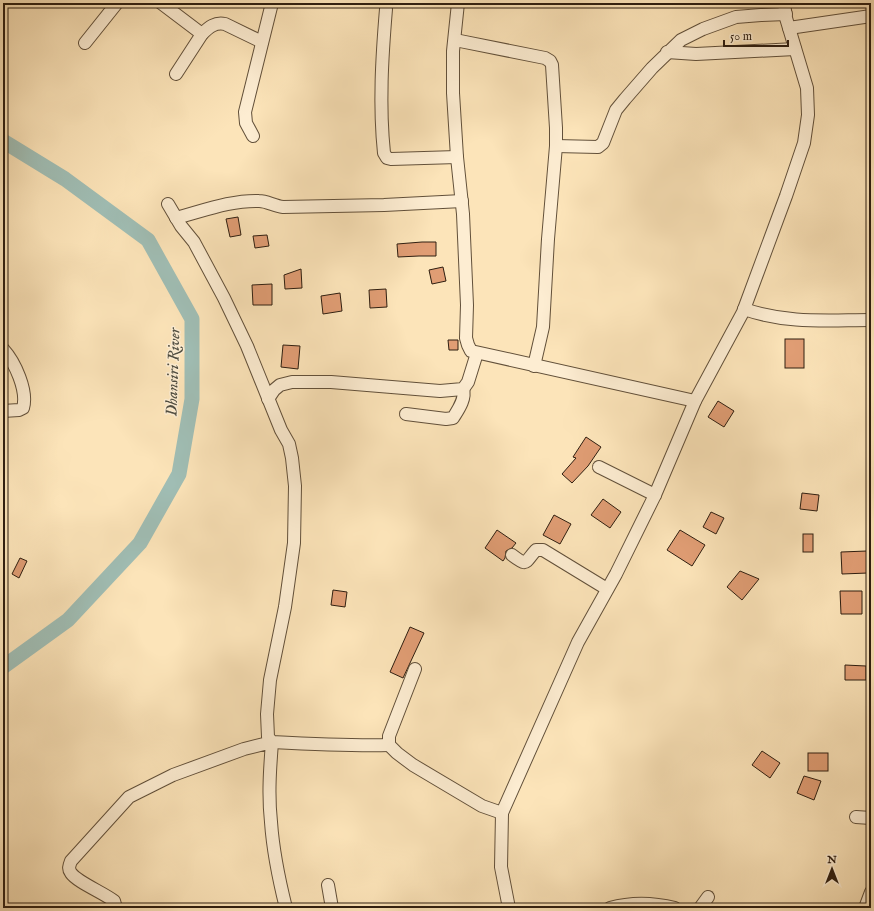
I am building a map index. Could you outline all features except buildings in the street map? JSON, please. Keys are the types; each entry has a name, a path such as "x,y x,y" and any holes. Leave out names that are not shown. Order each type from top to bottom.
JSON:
{"street":[{"path":"85,43 117,3"},
{"path":"160,3 202,34"},
{"path":"253,136 246,122 245,112 272,3"},
{"path":"458,3 455,40 452,51 452,65 457,157 462,201 467,305 466,338 471,351 695,401"},
{"path":"509,908 501,867 502,813 578,642 616,574 655,495 695,401 744,309 804,143 808,115 807,88 789,28 785,8 761,14 736,17 719,22 681,40 652,68 616,110 603,143 598,146 556,146"},
{"path":"386,9 381,89 384,152 387,158 391,159 457,157"},
{"path":"789,28 871,16"},
{"path":"176,74 202,34 207,29 219,23 225,24 262,42"},
{"path":"455,40 545,58 550,61 552,65 556,146 548,239 543,327 534,366"},
{"path":"667,52 696,54 795,49"},
{"path":"176,218 228,204 256,201 283,207 384,205 462,201"},
{"path":"168,204 181,226 194,242 224,298 247,346 268,399 289,444 292,458 295,486 294,543 285,607 270,680 267,714 268,737 272,742 269,797 271,822 281,890 286,908"},
{"path":"744,309 762,315 782,319 808,321 871,320"},
{"path":"3,349 9,356 24,390 25,401 23,408 19,410 3,411"},
{"path":"406,414 446,419 453,418 463,398 463,389 468,382 477,353"},
{"path":"268,399 274,390 280,385 292,382 331,382 440,391 463,389"},
{"path":"599,467 655,495"},
{"path":"512,555 524,563 528,562 536,550 543,550 607,589"},
{"path":"415,669 388,736 389,745 419,769 482,806 502,813"},
{"path":"116,908 114,901 76,878 71,873 69,867 71,861 129,797 145,788 173,776 244,749 272,742 354,746 389,745"},
{"path":"856,817 871,818"},
{"path":"328,885 332,908"},
{"path":"865,908 871,892"},
{"path":"700,908 708,896"},
{"path":"610,908 625,904 649,904 675,908"}],"waterway":[{"name":"Dhansiri River","path":"3,141 65,179 148,240 192,319 192,399 179,474 140,543 68,620 3,667"}]}
